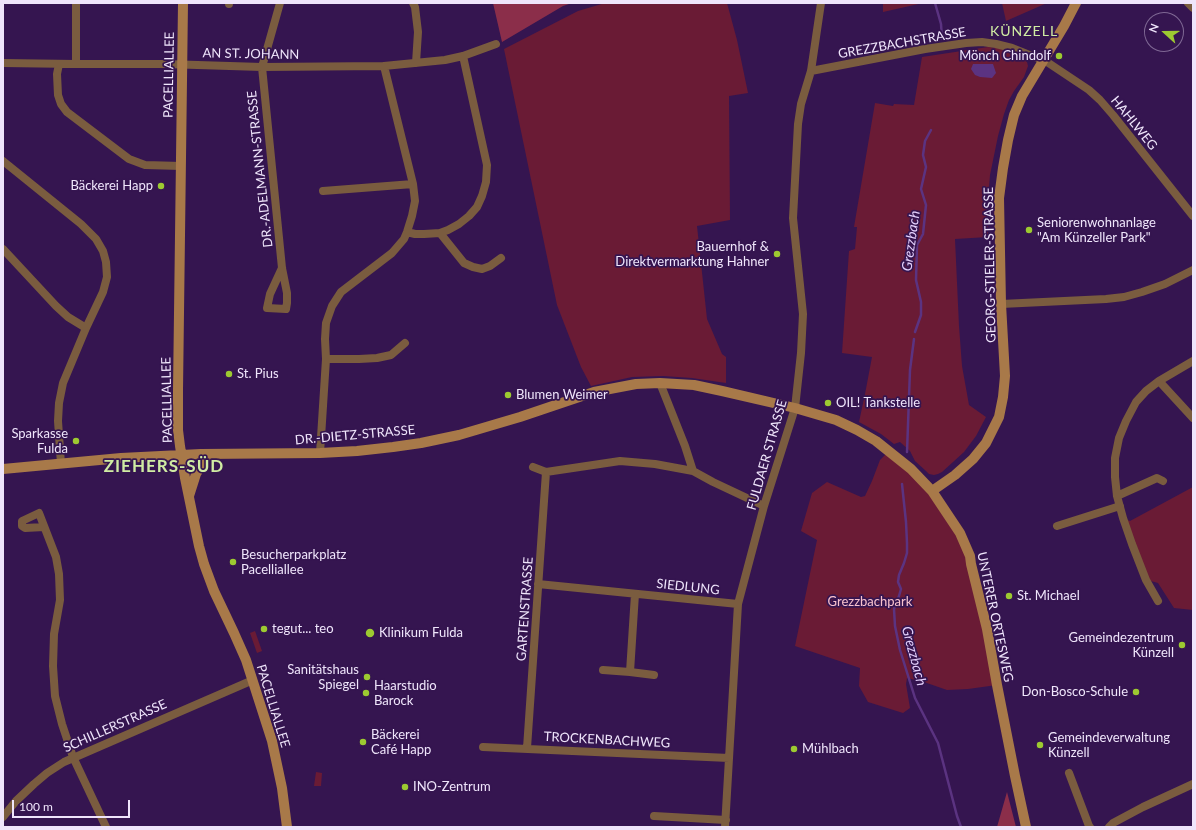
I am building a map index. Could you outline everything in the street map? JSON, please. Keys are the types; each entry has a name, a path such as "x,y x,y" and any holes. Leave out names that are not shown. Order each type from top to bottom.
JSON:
{"main road":[{"name":"PACELLIALLEE","path":"183,3 178,430 181,455 204,564 214,591 240,646 253,680 274,751 282,788 287,827"},
{"name":"GEORG-STIELER-STRASSE","path":"932,491 955,475 973,459 986,443 999,417 1005,376 999,198 1010,128 1022,96 1076,3"},
{"name":"DR.-DIETZ-STRASSE","path":"3,469 121,458 208,454 320,453 357,451 421,443 459,435 594,392 636,384 660,383 694,385 722,390 795,408"},
{"name":"UNTERER ORTESWEG","path":"795,408 836,420 864,433 904,462 932,491 960,533 970,556 987,629 1014,776 1026,827"},
{"path":"189,497 196,474 208,454"}],"street":[{"path":"76,3 76,64"},
{"path":"262,67 280,3"},
{"path":"413,3 416,7 418,32 416,64"},
{"name":"FULDAER STRASSE","path":"654,816 725,824 738,604 764,506 795,408 801,353 803,314 793,218 798,124 801,104 811,71 821,3"},
{"path":"1188,3 1193,8"},
{"name":"GREZZBACHSTRASSE","path":"811,71 966,42 982,42 1002,45 1043,60"},
{"name":"AN ST. JOHANN","path":"3,63 165,64 262,67 384,66 416,64 463,56 496,44"},
{"path":"408,232 415,234 440,233 448,230 459,224 473,212 480,202 486,182 487,164 463,56"},
{"name":"HAHLWEG","path":"1043,60 1089,90 1100,100 1193,216"},
{"path":"59,64 57,74 58,95 61,104 68,112 129,159 145,165 181,166"},
{"path":"320,453 326,359 326,323 332,306 341,292 392,253 404,239 408,232 415,201 413,184 384,66"},
{"name":"DR.-ADELMANN-STRASSE","path":"262,67 282,268 287,293 286,309 267,308 270,294 282,268"},
{"path":"3,161 81,224 96,239 103,251 106,262 107,277 103,292 86,328 63,384 59,403 58,421 61,464"},
{"path":"323,192 413,184"},
{"path":"440,233 464,263 473,267 482,269 486,268 500,258"},
{"path":"3,249 56,306 68,317 86,328"},
{"path":"1002,304 1124,297 1165,284 1193,270"},
{"path":"326,359 377,358 391,355 405,343"},
{"path":"1158,601 1146,580 1123,518 1117,496 1115,458 1119,438 1136,402 1146,391 1159,381 1193,362"},
{"path":"1159,381 1193,418"},
{"path":"660,383 694,471"},
{"path":"533,467 546,472 620,461 655,464 694,471 713,482 764,506"},
{"name":"GARTENSTRASSE","path":"528,748 546,472"},
{"path":"1117,496 1156,478 1163,481"},
{"path":"1057,526 1120,506"},
{"path":"44,526 56,557 59,574 59,611 54,634 53,658 56,696 62,724 74,757 106,827"},
{"name":"SIEDLUNG","path":"538,584 738,604"},
{"path":"630,672 635,594"},
{"path":"603,670 654,675"},
{"name":"SCHILLERSTRASSE","path":"3,817 16,801 40,778 55,767 74,757 253,680"},
{"name":"TROCKENBACHWEG","path":"484,747 729,758"},
{"path":"1069,773 1090,827"},
{"path":"1109,827 1113,823 1143,807 1193,784"}],"green space":[{"path":"605,3 727,3 737,40 748,93 729,96 730,220 697,226 707,319 722,354 726,357 726,383 692,378 663,376 632,377 591,386 581,367 557,305 504,49 578,11"},
{"path":"883,3 923,3 883,12"},
{"path":"1002,3 1047,3 1006,21"},
{"path":"988,47 1011,52 1024,59 1028,66 1024,77 1009,100 998,136 990,175 988,237 955,239 962,366 969,405 986,417 976,436 964,452 942,472 934,475 929,474 915,461 910,451 900,442 894,444 881,434 859,422 872,357 842,353 849,251 855,249 857,227 854,227 875,103 893,106 894,104 914,105 922,57"},
{"name":"Grezzbachpark","path":"889,451 903,462 960,533 997,685 947,690 907,678 906,684 910,708 903,713 868,702 859,686 860,668 795,646 817,540 801,531 812,493 827,482 861,497 865,496 880,460"},
{"path":"1193,487 1193,610 1174,608 1158,583 1147,580 1123,518 1130,521"},
{"path":"255,631 262,651 257,653 250,633"},
{"path":"316,772 322,773 321,786 314,786"}],"shaded area":[{"path":"493,3 572,3 563,6 502,42"},
{"path":"973,64 993,64 996,73 992,78 980,77 975,75 971,69"},
{"path":"1007,792 1016,827 997,827"}],"waterway":[{"name":"Grezzbach","path":"935,3 941,24 942,39"},
{"name":"Grezzbach","path":"915,332 921,315 921,302 916,280 917,245 923,234 926,205 921,189 926,167 923,155 925,141 931,130"},
{"name":"Grezzbach","path":"907,452 910,370 914,339"},
{"name":"Grezzbach","path":"902,484 906,522 907,553 899,575 898,582 901,589 894,609 895,626 900,650 915,698 938,743 961,827"}],"place":[{"name":"Mönch Chindolf","path":"1059,56"},
{"name":"Bäckerei Happ","path":"161,186"},
{"name":"Seniorenwohnanlage \"Am Künzeller Park\"","path":"1029,230"},
{"name":"Bauernhof & Direktvermarktung Hahner","path":"777,254"},
{"name":"St. Pius","path":"229,374"},
{"name":"Blumen Weimer","path":"508,395"},
{"name":"OIL! Tankstelle","path":"828,403"},
{"name":"Sparkasse Fulda","path":"76,441"},
{"name":"Besucherparkplatz Pacelliallee","path":"233,562"},
{"name":"St. Michael","path":"1009,596"},
{"name":"tegut... teo","path":"264,629"},
{"name":"Klinikum Fulda","path":"370,633"},
{"name":"Gemeindezentrum Künzell","path":"1182,645"},
{"name":"Sanitätshaus Spiegel","path":"367,677"},
{"name":"Don-Bosco-Schule","path":"1136,692"},
{"name":"Haarstudio Barock","path":"366,693"},
{"name":"Bäckerei Café Happ","path":"363,742"},
{"name":"Gemeindeverwaltung Künzell","path":"1040,745"},
{"name":"Mühlbach","path":"794,749"},
{"name":"INO-Zentrum","path":"405,787"}],"district":[{"name":"KÜNZELL","path":"1024,31"},
{"name":"ZIEHERS-SÜD","path":"164,467"}]}
